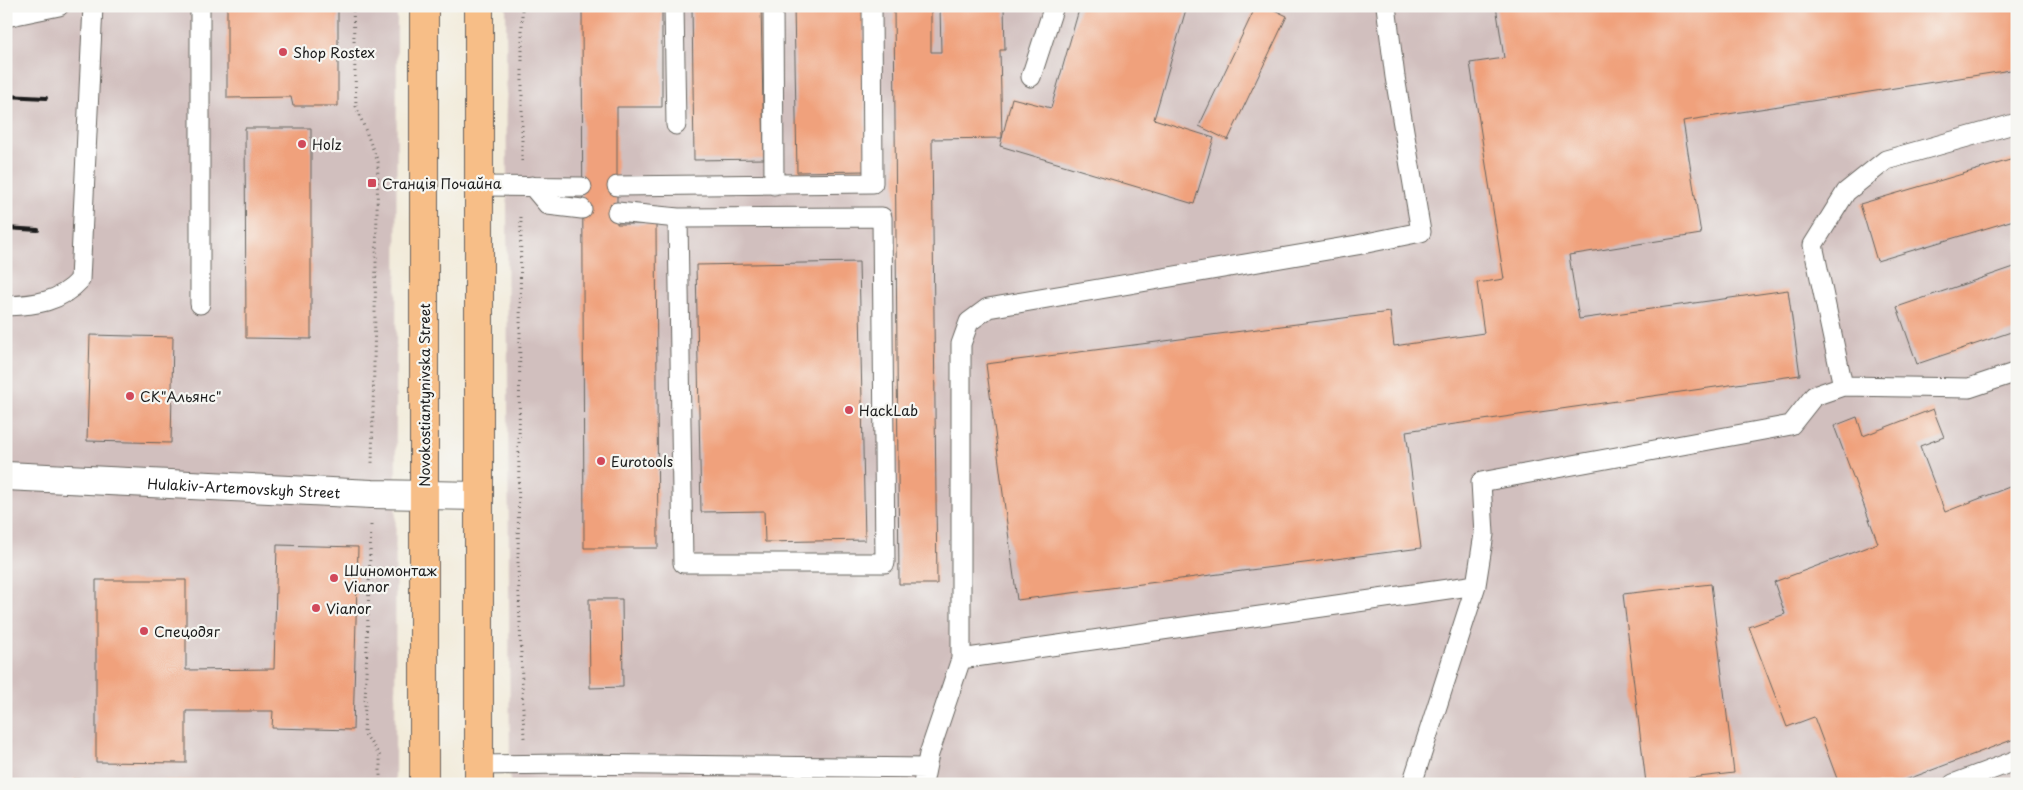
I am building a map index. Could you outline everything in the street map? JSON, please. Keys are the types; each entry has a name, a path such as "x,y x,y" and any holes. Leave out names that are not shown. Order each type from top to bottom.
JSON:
{"main road":[{"name":"Novokostiantynivska Street","path":"424,6 424,784"},
{"path":"479,6 479,774"}],"street":[{"name":"Hulakiv-Artemovskyh Street","path":"6,476 372,494 479,496"}],"lane":[{"path":"6,17 59,6"},
{"path":"6,306 44,302 69,292 80,280 93,6"},
{"path":"200,6 200,304"},
{"path":"674,6 676,124"},
{"path":"773,6 774,185"},
{"path":"617,186 873,183 872,6"},
{"path":"1031,77 1054,6"},
{"path":"479,774 524,764 924,776 961,659 961,344 969,322 988,308 1357,245 1422,232 1395,77 1386,6"},
{"path":"1844,386 1813,245 1846,192 1886,160 2017,123"},
{"path":"479,186 582,186"},
{"path":"527,186 548,205 582,209"},
{"path":"617,212 678,218 882,217 885,563 683,563 678,218"},
{"path":"1412,784 1476,585 1484,534 1482,482 1790,425 1814,396 1844,386 1969,388 2017,372"},
{"path":"961,659 1476,585"},
{"path":"1953,784 2017,760"}],"path":[{"path":"353,6 356,106 378,162 372,494 364,733 380,756 380,784"},
{"path":"522,6 527,186 518,566 524,764"}],"shaded area":[{"path":"6,6 397,6 395,784 6,784"},
{"path":"506,6 2017,6 2017,784 510,784"}],"building":[{"name":"Shop Rostex","path":"227,6 338,6 338,106 293,106 291,97 227,98"},
{"path":"582,6 662,6 662,107 617,107 617,224 656,224 658,548 584,548"},
{"path":"692,6 761,6 764,159 694,160"},
{"path":"794,6 863,6 866,171 797,172"},
{"path":"894,6 931,6 931,52 941,52 940,6 1004,6 1005,50 1000,50 1002,138 932,139 937,584 899,584"},
{"path":"1080,6 1187,6 1154,119 1214,138 1194,204 1000,146 1012,98 1051,108"},
{"path":"1256,6 1266,6 1287,16 1228,140 1199,126"},
{"path":"1496,6 2017,6 2017,69 1683,121 1701,234 1569,255 1579,319 1788,290 1800,375 1406,431 1421,548 1017,600 986,364 1390,312 1394,346 1484,333 1477,283 1504,279 1470,63 1504,58"},
{"path":"245,128 311,128 311,339 246,338"},
{"path":"2017,158 2017,219 1877,261 1860,204"},
{"path":"859,262 865,540 765,542 764,511 701,512 696,265"},
{"path":"2017,266 2017,330 1917,364 1897,307"},
{"name":"CK\"Альянс\"","path":"90,335 173,337 171,443 87,441"},
{"path":"1933,409 1944,437 1920,446 1945,512 2017,484 2017,738 1895,784 1839,784 1814,717 1787,727 1749,627 1785,614 1774,582 1878,543 1834,426 1857,417 1863,436"},
{"path":"277,545 358,547 353,730 272,728 273,711 186,711 186,763 96,762 96,580 186,580 186,670 274,669"},
{"path":"1711,584 1734,773 1646,783 1623,594"},
{"path":"589,599 622,599 623,687 590,688"},
{"path":"73,779 233,781 233,784 73,784"}],"railway":[{"path":"6,96 46,98"},
{"path":"6,228 38,230"}],"place":[{"name":"Shop Rostex","path":"283,52"},
{"name":"Holz","path":"302,144"},
{"name":"Станція Почайна","path":"372,183"},
{"name":"CK\"Альянс\"","path":"130,396"},
{"name":"HackLab","path":"849,410"},
{"name":"Eurotools","path":"601,461"},
{"name":"Шиномонтаж Vianor","path":"334,578"},
{"name":"Vianor","path":"316,608"},
{"name":"Спецодяг","path":"144,631"}]}
